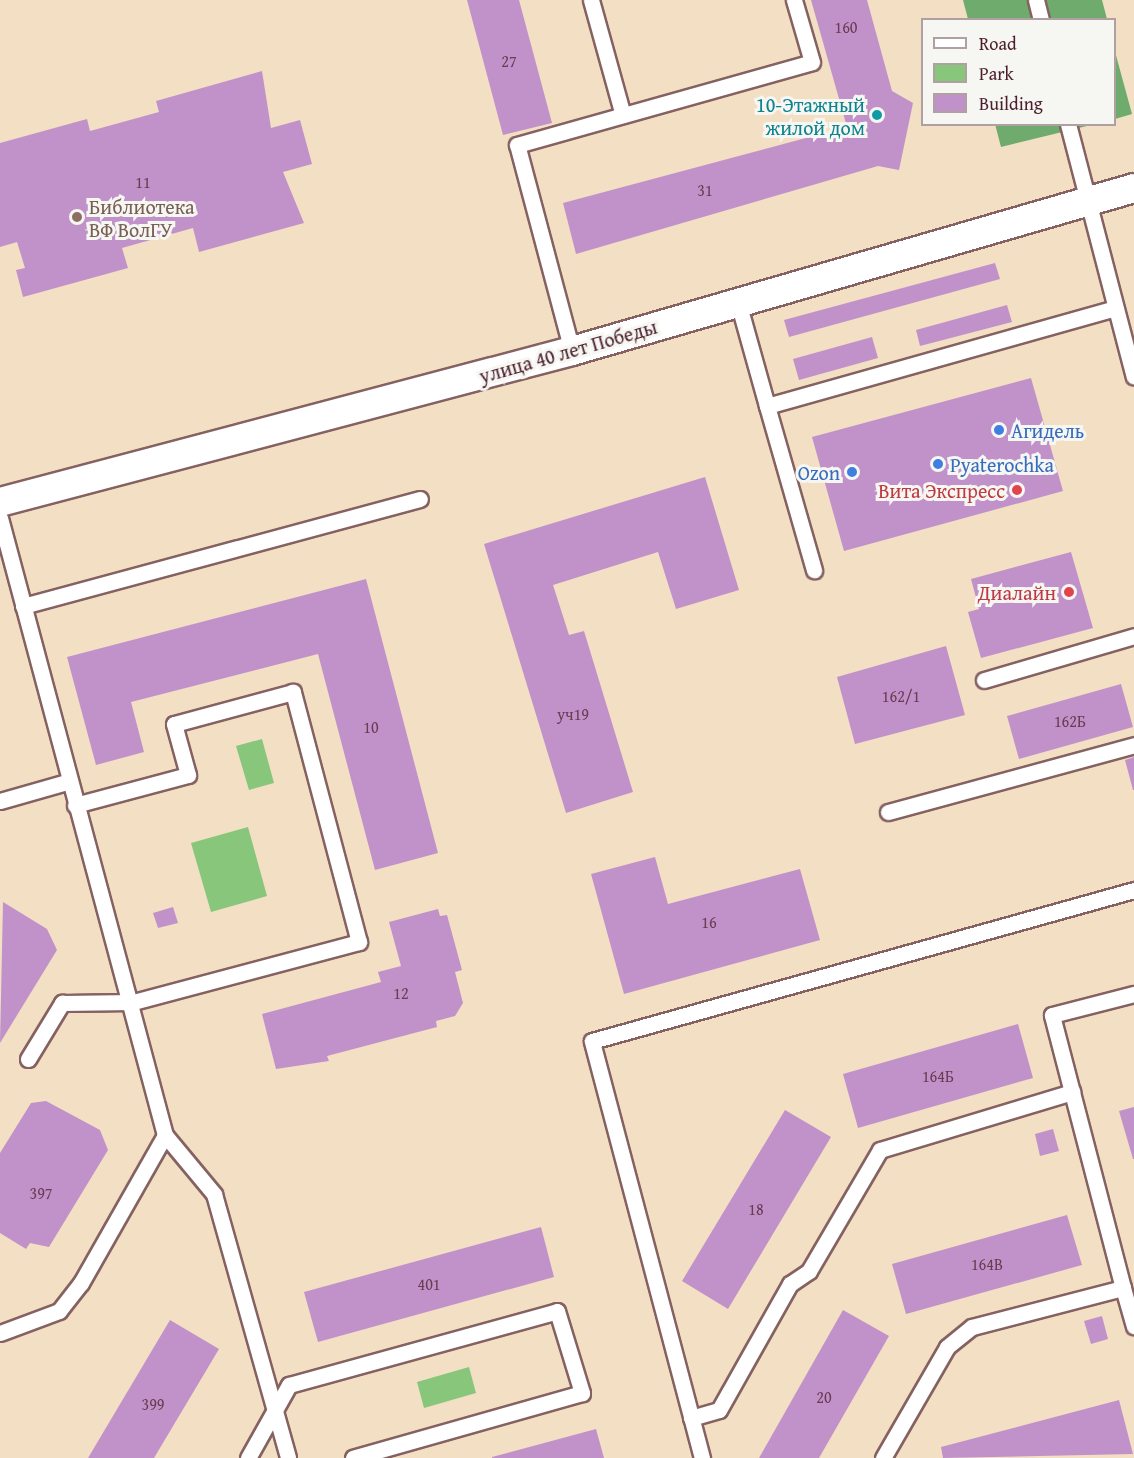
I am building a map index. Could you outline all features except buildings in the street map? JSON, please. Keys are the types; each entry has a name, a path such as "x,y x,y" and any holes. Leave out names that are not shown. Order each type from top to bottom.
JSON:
{"street":[{"name":"улица 40 лет Победы","path":"0,502 572,351 1134,188"}],"lane":[{"path":"591,0 623,115"},
{"path":"572,351 517,145 812,62 794,0"},
{"path":"1036,0 1040,18"},
{"path":"1068,126 1134,377"},
{"path":"738,302 814,570"},
{"path":"767,406 1116,308"},
{"path":"23,606 420,499"},
{"path":"0,518 75,805 133,1002 165,1135 214,1194 288,1458"},
{"path":"984,680 1134,636"},
{"path":"28,1059 62,1003 133,1002 359,942 293,692 174,724 188,775 75,805"},
{"path":"888,812 1134,745"},
{"path":"0,801 70,781"},
{"path":"702,1458 592,1041 1134,890"},
{"path":"1134,994 1052,1015 1134,1326"},
{"path":"691,1418 719,1410 790,1284 809,1271 880,1150 1072,1092"},
{"path":"0,1333 59,1311 81,1283 165,1135"},
{"path":"883,1458 947,1347 972,1327 1124,1288"},
{"path":"248,1458 275,1414 289,1385 557,1311 582,1392 353,1458"}],"green space":[{"path":"963,0 1102,0 1107,18 968,18"},
{"path":"1116,55 1132,114 1116,119"},
{"path":"996,126 1087,126 1001,147"},
{"path":"262,739 274,783 249,790 236,746"},
{"path":"248,827 267,896 211,912 191,843"},
{"path":"469,1367 476,1393 424,1408 417,1382"}],"place":[{"name":"10-Этажный жилой дом","path":"877,115"},
{"name":"Библиотека ВФ ВолГУ","path":"77,217"},
{"name":"Агидель","path":"999,430"},
{"name":"Pyaterochka","path":"938,464"},
{"name":"Ozon","path":"852,472"},
{"name":"Вита Экспресс","path":"1017,490"},
{"name":"Диалайн","path":"1069,592"}]}
